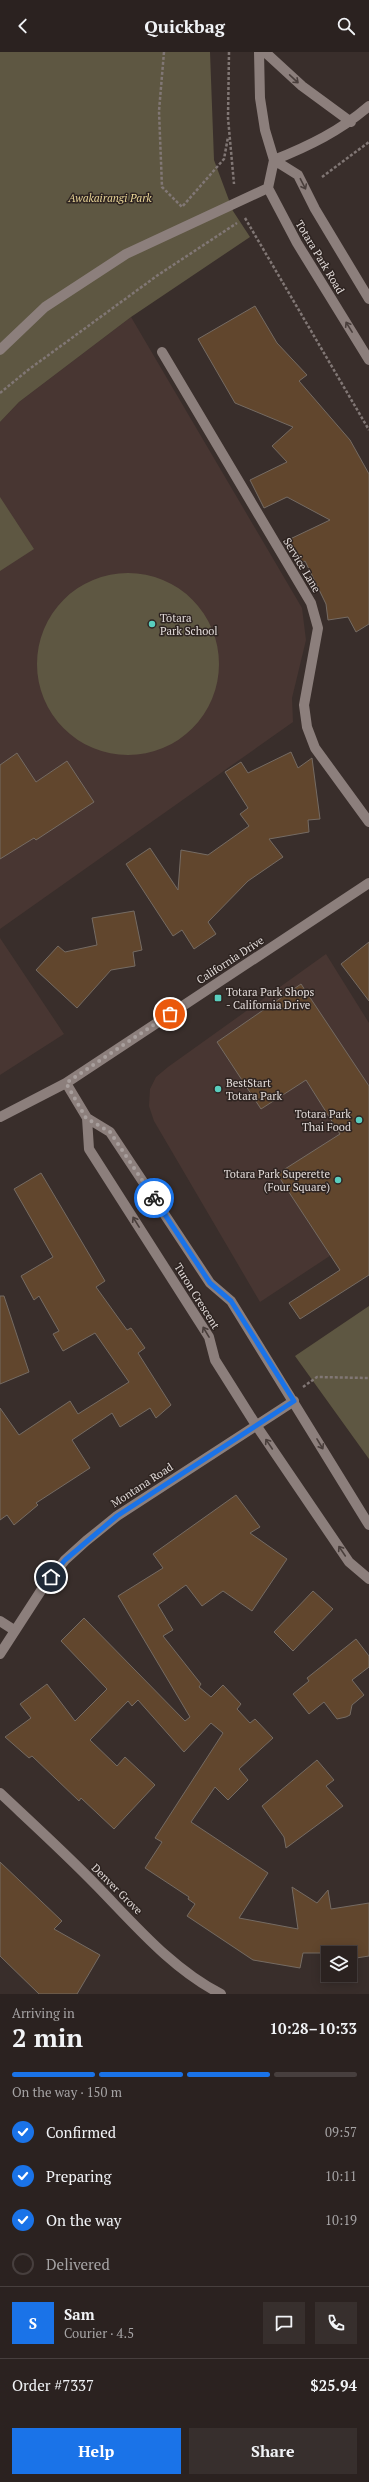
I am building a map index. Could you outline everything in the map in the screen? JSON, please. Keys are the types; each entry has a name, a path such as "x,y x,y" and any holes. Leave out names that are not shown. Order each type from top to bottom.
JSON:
{"street":[{"path":"0,350 45,307 126,254 268,188 274,160 265,130 260,98 259,52"},
{"path":"265,52 302,86 351,122"},
{"path":"274,160 312,145 351,122 369,106"},
{"name":"Totara Park Road","path":"274,160 298,175 315,210 369,299"},
{"name":"Totara Park Road","path":"268,188 297,243 369,360"},
{"name":"Service Lane","path":"162,352 311,602 318,628 304,705 307,727 315,748 369,822"},
{"name":"California Drive","path":"0,1117 66,1083 368,887"},
{"name":"Turon Crescent","path":"66,1083 86,1118 89,1149 209,1337 215,1360 256,1425 349,1562 369,1579"},
{"name":"Turon Crescent","path":"86,1118 110,1132 210,1283 231,1301 369,1524"},
{"name":"Montana Road","path":"0,1654 14,1630 61,1565 86,1541 117,1516 256,1425 292,1399"},
{"path":"0,1621 14,1630"},
{"name":"Denver Grove","path":"0,1793 71,1860 166,1956 207,1987 221,1994"}],"path":[{"path":"164,52 159,111 162,187 182,207 224,159 229,132"},
{"path":"322,177 369,142"},
{"path":"245,217 369,430"},
{"path":"292,1399 317,1377 369,1378"}],"shaded area":[{"name":"Tōtara Park School","path":"131,317 302,608 306,640 292,698 293,722 0,929 0,422 19,402"},
{"path":"0,938 64,1034 0,1075"},
{"path":"326,954 369,1023 369,1230 260,1302 154,1121 149,1106 150,1089 156,1077 168,1067"}],"green space":[{"name":"Awakairangi Park","path":"0,52 210,52 214,160 233,211 250,237 131,317 19,402 0,422"},
{"path":"0,497 34,549 0,571"},
{"path":"128,573 146,575 163,580 171,584 192,600 208,621 212,629 217,646 219,664 217,682 212,699 208,707 192,728 171,744 163,748 146,753 128,755 110,753 93,748 85,744 64,728 48,707 44,699 39,682 37,664 39,646 44,629 48,621 64,600 85,584 93,580 110,575"},
{"path":"369,1306 369,1459 295,1356"}],"building":[{"path":"255,306 277,343 307,375 299,381 350,440 369,474 369,624 356,632 348,617 328,620 326,604 305,561 300,564 288,540 330,520 287,497 264,508 250,480 287,462 272,446 293,427 235,403 198,339"},
{"path":"291,752 298,768 312,758 320,819 308,820 309,832 269,839 283,857 248,881 208,922 216,934 194,949 182,930 173,936 126,864 150,848 178,890 181,850 208,855 249,826 240,814 248,808 225,772 241,762 248,773"},
{"path":"17,753 36,782 67,761 94,802 36,840 34,838 0,859 0,765"},
{"path":"134,911 142,950 133,952 135,966 111,970 77,1008 36,970 58,946 65,952 97,945 92,918"},
{"path":"369,942 369,1001 341,964"},
{"path":"301,984 369,1086 369,1275 300,1319 289,1303 340,1270 277,1174 340,1134 306,1080 261,1109 217,1042"},
{"path":"41,1173 105,1281 96,1287 127,1330 131,1328 145,1348 138,1353 171,1405 156,1418 150,1408 120,1427 112,1413 72,1440 90,1468 36,1503 38,1505 14,1525 7,1515 0,1520 0,1408 19,1435 70,1401 78,1414 129,1382 95,1333 63,1351 53,1334 59,1331 39,1296 34,1300 21,1276 53,1257 14,1189"},
{"path":"0,1296 4,1296 29,1372 0,1384"},
{"path":"236,1495 260,1527 250,1533 287,1559 252,1611 223,1591 202,1606 186,1585 158,1605 173,1630 163,1636 201,1684 199,1687 211,1697 223,1685 241,1704 237,1709 250,1723 255,1719 273,1738 239,1769 248,1780 228,1800 215,1787 191,1822 268,1873 239,1918 298,1929 292,1887 317,1903 328,1890 331,1909 369,1903 369,1956 357,1958 357,1946 321,1946 321,1953 303,1953 300,1968 253,1960 187,1916 195,1904 188,1899 189,1897 145,1868 162,1842 155,1838 223,1733 211,1723 184,1752 138,1700 132,1706 128,1701 90,1740 117,1766 125,1757 155,1785 114,1829 81,1798 79,1801 32,1756 29,1758 5,1737 31,1718 20,1704 47,1684 75,1721 107,1689 61,1641 84,1618 185,1721 190,1717 118,1596 163,1568 153,1554"},
{"path":"313,1591 333,1609 293,1651 274,1632"},
{"path":"356,1639 369,1656 369,1667 352,1680 364,1695 352,1705 350,1715 346,1717 337,1719 324,1702 309,1714 293,1694 309,1681 307,1678"},
{"path":"317,1760 334,1780 326,1786 343,1806 286,1848 284,1837 262,1806"},
{"path":"0,1862 62,1921 54,1929 100,1955 77,1994 39,1994 0,1956"}],"way so far":[{"path":"154,1198 110,1132 86,1118 66,1083 170,1014"}],"place":[{"name":"Tōtara Park School","path":"152,624"},
{"name":"Totara Park Shops - California Drive","path":"218,998"},
{"name":"BestStart Totara Park","path":"218,1089"},
{"name":"Totara Park Thai Food","path":"359,1120"},
{"name":"Totara Park Superette (Four Square)","path":"338,1180"}],"route":[{"path":"51,1577 65,1560 117,1516 294,1401 231,1301 210,1283 154,1198"}]}
